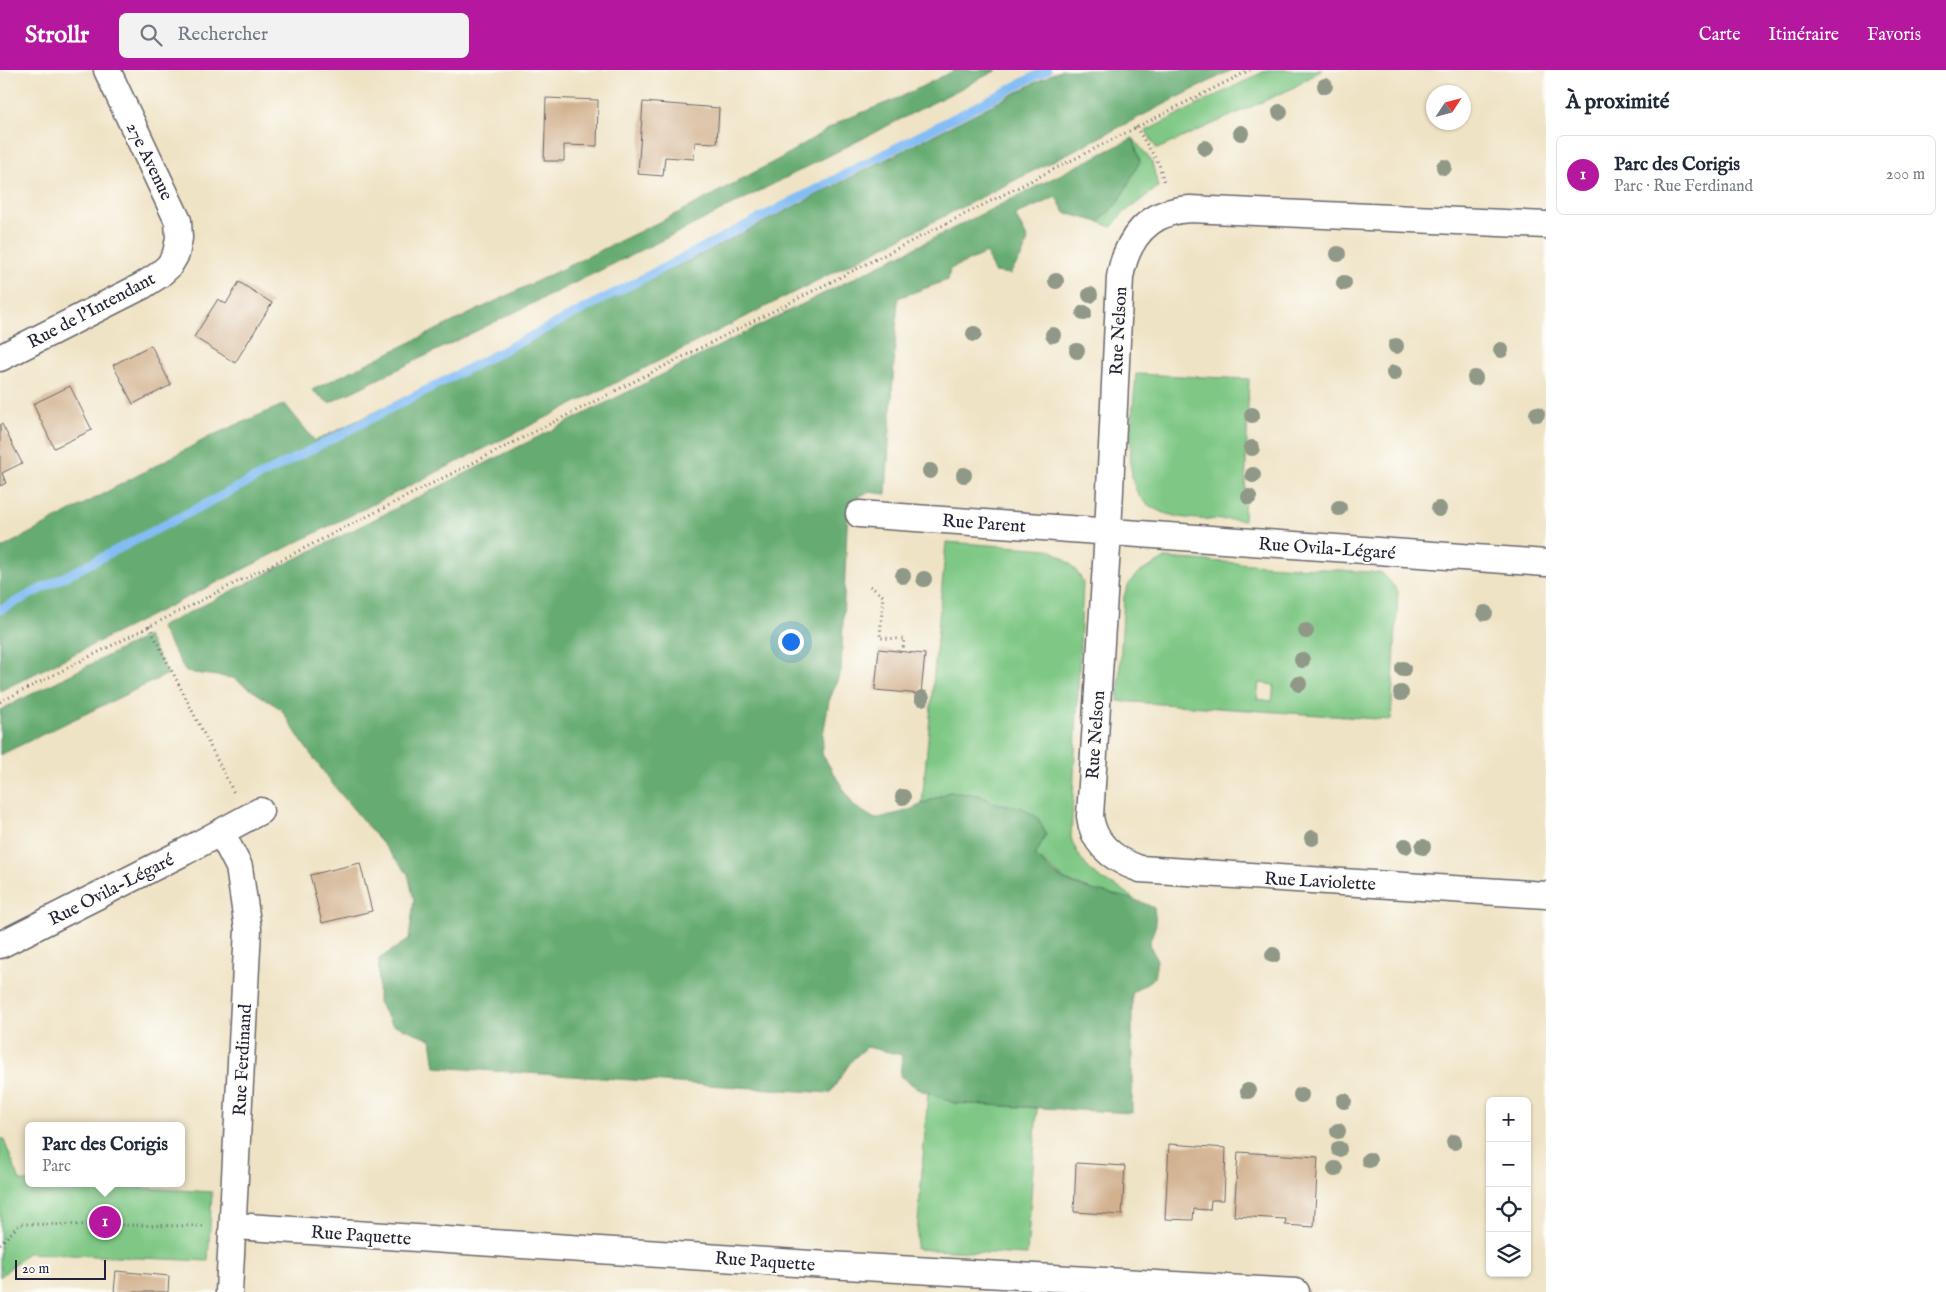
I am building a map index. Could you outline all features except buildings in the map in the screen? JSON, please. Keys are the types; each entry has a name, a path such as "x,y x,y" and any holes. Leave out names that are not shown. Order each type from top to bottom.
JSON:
{"street":[{"name":"27e Avenue","path":"107,70 178,221 179,238 176,254"},
{"name":"Rue Nelson","path":"1101,845 1094,833 1090,816 1108,532 1120,277 1128,248 1143,226 1165,214 1190,209 1546,225"},
{"name":"Rue de l'Intendant","path":"0,358 142,286 169,266 176,254"},
{"name":"Rue Parent","path":"859,514 1108,532"},
{"name":"Rue Ovila-Légaré","path":"1108,532 1546,564"},
{"name":"Rue Ovila-Légaré","path":"0,945 221,832 249,805"},
{"name":"Rue Ferdinand","path":"221,832 239,867 248,929 234,1226 229,1292"},
{"name":"Rue Laviolette","path":"1101,845 1114,857 1131,866 1151,871 1546,895"},
{"name":"Rue Paquette","path":"234,1226 821,1265 1296,1292"}],"path":[{"path":"0,702 1250,70"},
{"path":"1136,127 1159,164 1164,183"},
{"path":"870,586 883,596 880,638 904,639 903,651"},
{"path":"149,626 249,805"},
{"path":"0,1244 20,1224 234,1226"}],"green space":[{"path":"955,70 997,70 693,225 329,403 312,390 686,209 781,158 841,121 901,97"},
{"path":"1060,70 1232,70 637,372 0,691 0,549 213,435 285,404 315,441 686,262"},
{"path":"1267,70 1322,70 1291,89 1157,149 1146,131"},
{"path":"1133,138 1152,162 1158,187 1121,215 1112,227 1099,222 1119,201 1140,161"},
{"path":"1133,138 1140,161 1119,201 1099,222 1065,213 1056,197 1015,215 1028,240 1022,256 1010,274 994,272 986,253 950,269 948,280 898,298 886,494 868,492 848,503 841,671 829,701 822,754 854,806 875,819 907,811 949,792 979,795 995,803 1021,807 1038,818 1046,834 1035,856 1053,872 1061,878 1087,889 1133,899 1154,908 1156,924 1149,944 1157,960 1154,978 1132,993 1132,1113 954,1103 920,1090 900,1076 902,1055 867,1047 852,1060 830,1093 435,1067 431,1039 392,1024 378,1002 379,959 409,939 414,900 408,874 334,786 281,709 233,678 186,672 160,627"},
{"path":"1136,374 1249,379 1244,520 1197,519 1166,514 1147,504 1137,492 1133,481 1130,452"},
{"path":"946,542 1048,549 1068,562 1083,582 1071,838 1077,852 1090,870 1125,892 1134,900 1095,891 1065,880 1035,856 1040,847 1021,807 995,803 978,795 949,792 922,804"},
{"path":"1165,558 1382,573 1398,591 1391,720 1118,701 1124,597 1127,588 1135,576","holes":["1259,683 1274,685 1272,701 1257,699"]},
{"path":"147,636 168,674 0,755 0,710"},
{"path":"928,1093 954,1103 1037,1108 1027,1255 916,1249"},
{"path":"3,1138 20,1181 25,1181 25,1187 125,1187 212,1192 208,1261 27,1253 0,1277 0,1140"}],"waterway":[{"path":"0,610 1047,70"}],"place":[{"name":"Parc des Corigis","path":"105,1222"}]}
